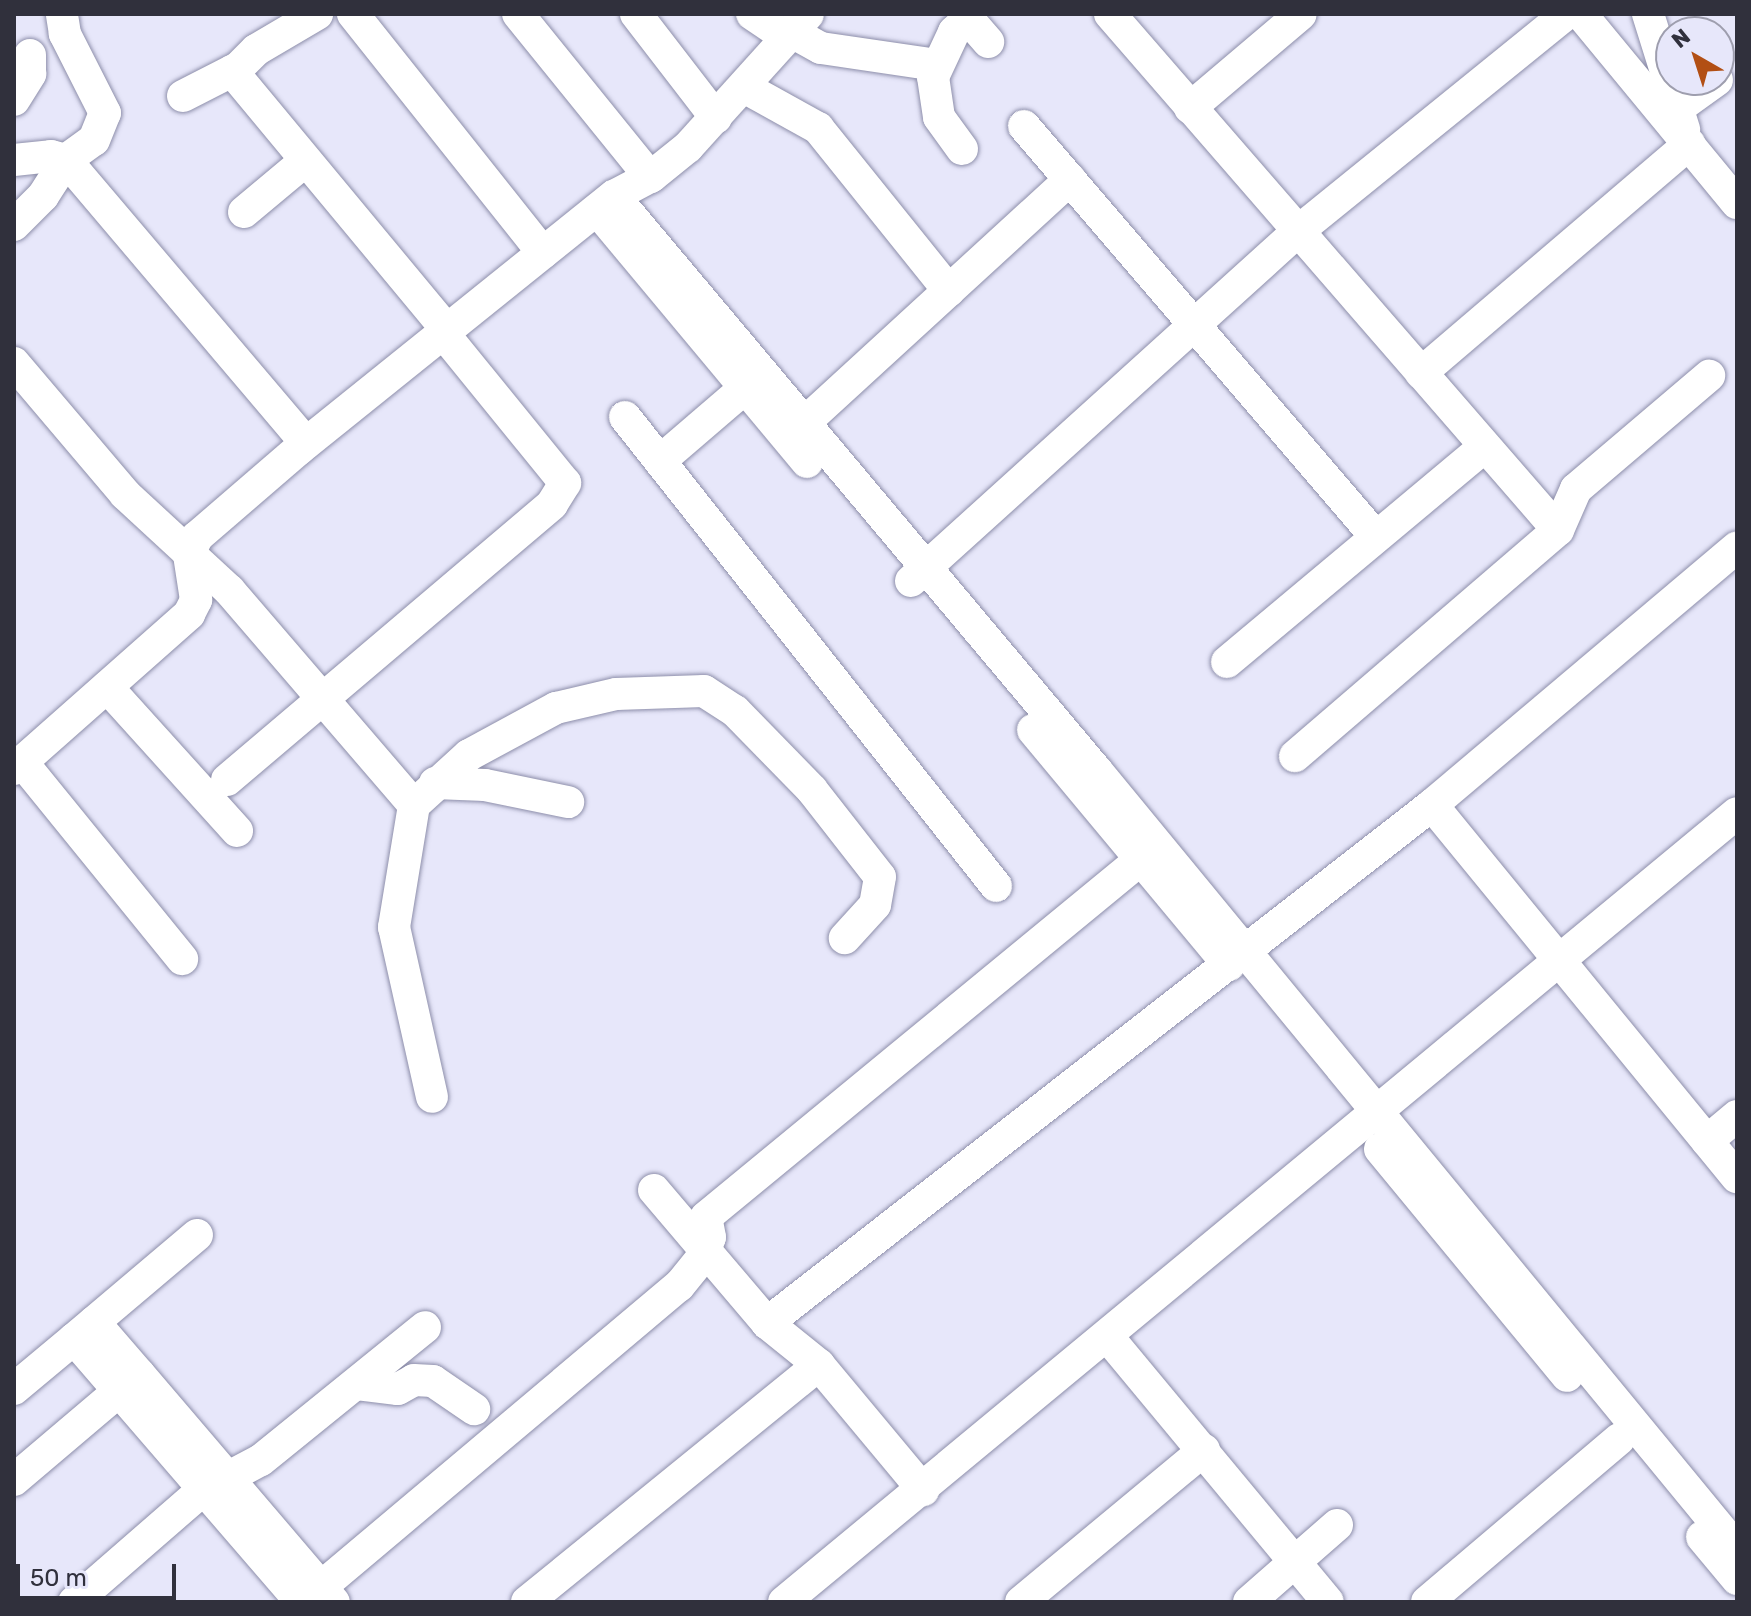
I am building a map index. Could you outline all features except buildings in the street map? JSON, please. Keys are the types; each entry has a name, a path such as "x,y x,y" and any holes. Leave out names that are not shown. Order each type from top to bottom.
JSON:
{"street":[{"path":"14,225 43,196 66,160 94,140 105,113 65,34 62,14"},
{"path":"183,96 232,71 317,14"},
{"path":"353,14 543,253"},
{"path":"518,14 650,177"},
{"path":"636,14 716,118"},
{"path":"752,14 795,27 821,48 936,65"},
{"path":"1110,14 1558,530"},
{"path":"1190,108 1301,14"},
{"path":"916,576 1297,232 1566,14"},
{"path":"1581,14 1737,203"},
{"path":"1648,14 1689,144"},
{"path":"962,149 939,117 936,65 954,32 973,25"},
{"path":"182,959 18,765 189,614 196,600 191,550 197,537 306,443 543,253 606,203 650,177 716,118 795,27"},
{"path":"14,100 30,74 19,54"},
{"path":"227,780 552,504 565,483 232,71"},
{"path":"744,87 818,128 949,291"},
{"path":"1678,108 1695,96"},
{"path":"1024,126 1197,323 1376,537"},
{"path":"1421,373 1689,144"},
{"path":"14,160 51,156 66,160 306,443"},
{"path":"244,212 305,161"},
{"path":"796,431 1070,179"},
{"path":"606,203 745,388 796,431"},
{"path":"606,203 1367,1115 1737,1549"},
{"path":"14,363 125,494 166,537 191,550 322,698 424,794"},
{"path":"1295,756 1558,530 1576,489 1709,376"},
{"path":"660,461 745,388"},
{"path":"625,417 996,886"},
{"path":"1227,662 1484,447"},
{"path":"767,1323 1432,805 1737,547"},
{"path":"916,576 1139,861 1237,959"},
{"path":"107,687 237,831"},
{"path":"432,1097 394,927 424,794 482,747 556,708 616,694 704,691 735,711 812,790 880,877 875,905 845,938"},
{"path":"424,794 485,785 568,802"},
{"path":"1432,805 1562,958 1737,1177"},
{"path":"784,1602 1108,1337 1367,1115 1737,813"},
{"path":"84,1330 216,1483 309,1598 679,1286 710,1237 706,1217 1139,861"},
{"path":"1367,1115 1619,1439 1737,1579"},
{"path":"1707,1141 1737,1116"},
{"path":"654,1190 767,1323 819,1365 923,1490"},
{"path":"14,1389 197,1235"},
{"path":"74,1602 216,1483 261,1460 425,1327"},
{"path":"1108,1337 1328,1602"},
{"path":"392,1352 420,1381"},
{"path":"527,1602 819,1365"},
{"path":"357,1384 398,1389 420,1381 433,1381 474,1409"},
{"path":"14,1480 129,1382"},
{"path":"1427,1602 1619,1439"},
{"path":"1021,1602 1204,1450"},
{"path":"1249,1602 1337,1525"}]}
